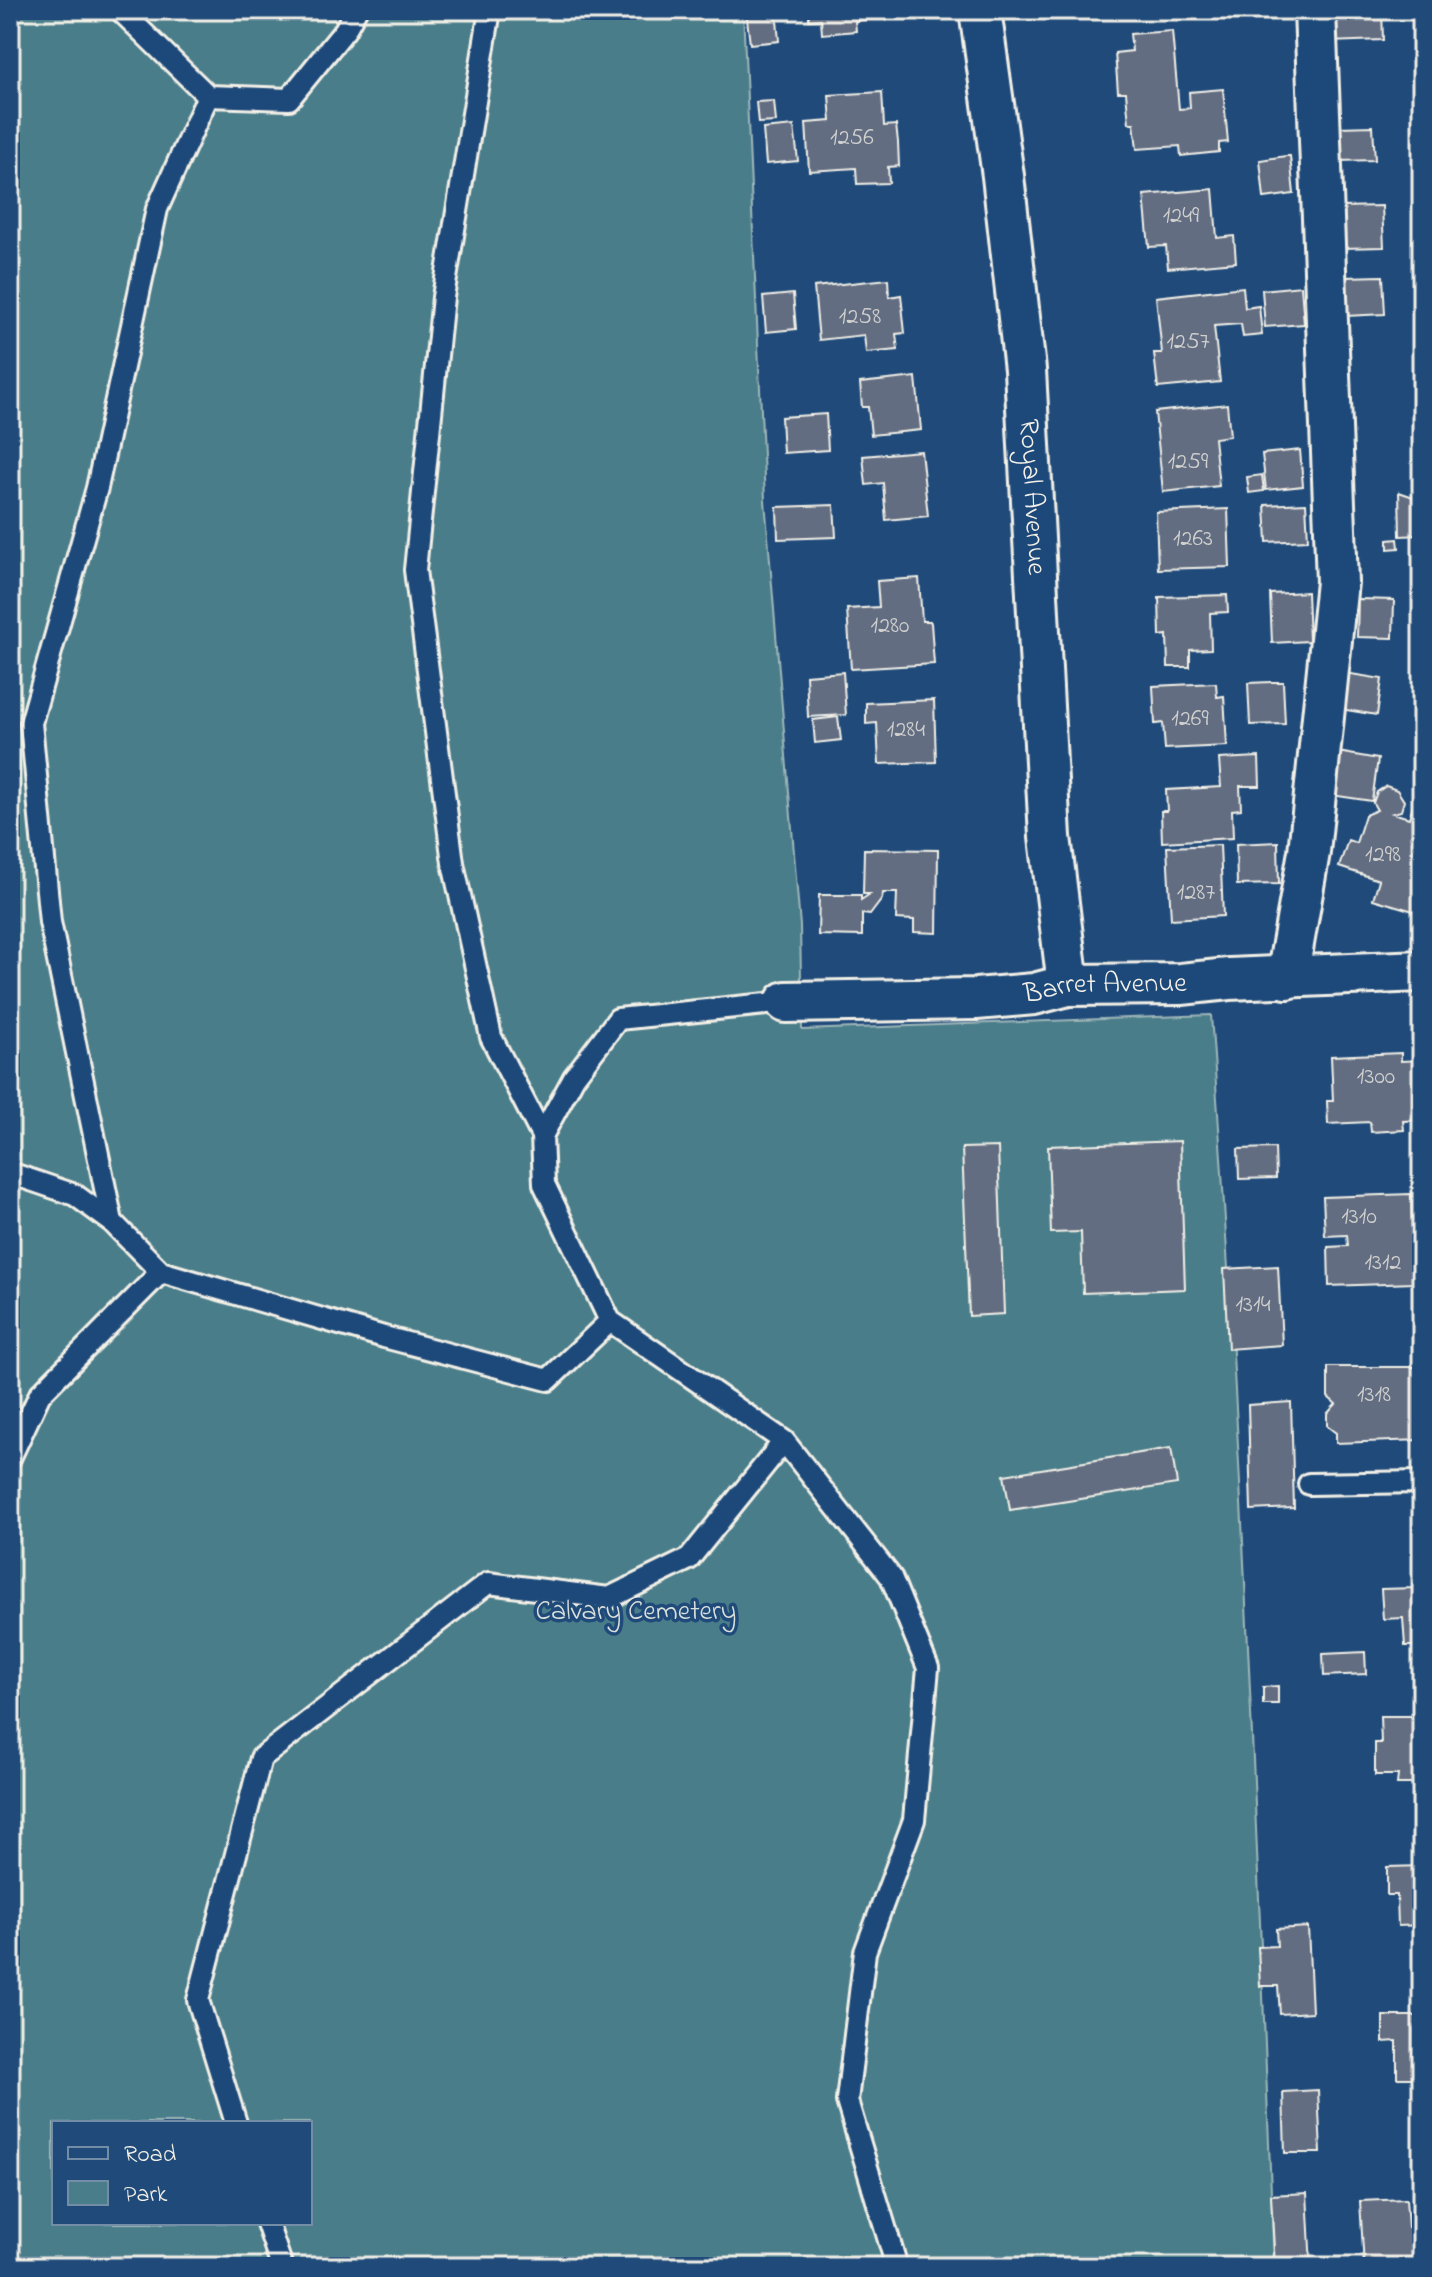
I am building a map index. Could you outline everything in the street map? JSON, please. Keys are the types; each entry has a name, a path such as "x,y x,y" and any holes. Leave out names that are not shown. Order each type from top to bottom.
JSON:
{"street":[{"name":"Royal Avenue","path":"980,10 1025,370 1050,837 1068,985"},
{"path":"1287,978 1309,852 1337,582 1315,10"},
{"name":"Barret Avenue","path":"786,1002 976,999 1034,994 1068,985 1181,984 1422,971"}],"lane":[{"path":"120,10 208,96 289,99 345,30 356,10"},
{"path":"490,10 443,297 415,570 453,863 491,1037 542,1136 544,1184 610,1321 784,1441 891,1577 928,1668 914,1820 865,1952 847,2101 897,2267"},
{"path":"112,1222 50,922 31,723 97,488 157,209 208,96"},
{"path":"542,1136 574,1077 618,1019 786,1002"},
{"path":"10,1173 75,1195 112,1222 161,1272 384,1337 548,1380 610,1321"},
{"path":"10,1458 40,1394 161,1272"},
{"path":"235,2121 198,2000 261,1758 488,1583 609,1598 689,1559 784,1441"},
{"path":"1309,1484 1422,1482"},
{"path":"268,2225 282,2267"}],"green space":[{"name":"Calvary Cemetery","path":"10,10 743,10 765,500 800,926 802,1030 1211,1015 1240,1484 1274,2267 10,2267"}],"building":[{"path":"746,10 776,10 779,41 750,44"},
{"path":"809,10 869,10 870,19 855,21 856,31 822,34 821,19 809,20"},
{"path":"1327,10 1382,10 1383,40 1328,42"},
{"path":"1172,31 1179,109 1190,108 1189,92 1223,89 1228,142 1219,143 1219,152 1181,156 1180,146 1137,149 1134,123 1129,123 1126,92 1118,92 1115,53 1132,51 1130,34"},
{"path":"882,92 884,126 896,125 898,142 899,166 888,167 889,183 857,184 856,168 809,171 806,123 831,121 829,95"},
{"path":"774,101 776,122 758,123 756,102"},
{"path":"794,126 798,161 766,164 763,129"},
{"path":"1373,126 1375,160 1339,161 1338,127"},
{"path":"1290,156 1294,194 1264,198 1260,160"},
{"path":"1213,189 1217,238 1234,236 1236,262 1168,268 1166,246 1149,247 1144,195"},
{"path":"1382,206 1384,247 1342,248 1341,207"},
{"path":"1383,276 1385,314 1346,316 1344,277"},
{"path":"888,279 889,297 901,295 905,333 896,334 898,350 866,353 864,335 819,340 814,287"},
{"path":"1301,286 1304,324 1265,327 1262,290"},
{"path":"1243,287 1245,308 1259,306 1262,335 1243,337 1241,324 1214,326 1220,382 1158,388 1154,353 1162,353 1156,297"},
{"path":"793,294 796,329 766,332 763,297"},
{"path":"916,377 921,430 871,435 868,407 862,407 860,383"},
{"path":"1227,404 1230,436 1214,438 1219,486 1163,492 1155,412"},
{"path":"826,414 828,450 783,453 781,417"},
{"path":"1300,450 1303,486 1266,490 1262,454"},
{"path":"921,451 928,516 886,520 883,483 866,485 863,456"},
{"path":"1262,475 1264,491 1249,493 1247,477"},
{"path":"1399,492 1422,500 1422,535 1400,536"},
{"path":"1306,503 1308,540 1267,542 1265,505"},
{"path":"834,505 836,537 778,539 777,507"},
{"path":"1228,509 1230,567 1158,569 1156,512"},
{"path":"1398,539 1399,548 1388,549 1388,540"},
{"path":"919,578 922,621 931,623 934,664 851,669 847,609 879,607 877,581"},
{"path":"1307,592 1309,641 1272,643 1270,594"},
{"path":"1227,595 1228,612 1210,613 1211,649 1190,650 1190,667 1168,667 1167,635 1160,636 1159,597"},
{"path":"1358,599 1394,600 1393,638 1357,637"},
{"path":"843,672 846,715 808,717 806,675"},
{"path":"1345,673 1382,679 1377,715 1340,709"},
{"path":"1283,682 1285,724 1250,725 1248,683"},
{"path":"1216,683 1217,697 1224,696 1227,746 1165,749 1163,723 1155,724 1153,686"},
{"path":"934,700 936,762 879,764 877,723 866,724 866,703"},
{"path":"838,717 841,740 815,743 813,720"},
{"path":"1338,752 1378,759 1372,801 1331,795"},
{"path":"1259,757 1260,786 1240,786 1241,809 1232,810 1233,838 1162,842 1161,811 1167,811 1166,790 1221,787 1219,759"},
{"path":"1386,786 1397,790 1404,801 1401,811 1393,813 1409,818 1415,799 1422,801 1420,913 1373,899 1379,880 1339,867 1348,840 1356,843 1365,815 1377,810 1373,803 1377,792"},
{"path":"1278,842 1279,884 1237,885 1236,844"},
{"path":"1220,845 1223,916 1171,919 1167,847"},
{"path":"864,849 938,850 937,933 914,932 914,920 896,919 897,893 883,893 870,915 862,914 862,936 818,935 819,895 861,895 861,900 870,894 863,894"},
{"path":"1401,1053 1401,1061 1422,1060 1422,1120 1403,1121 1404,1130 1371,1132 1370,1122 1328,1124 1327,1101 1333,1101 1331,1056"},
{"path":"1180,1141 1185,1289 1083,1293 1081,1232 1051,1233 1048,1146"},
{"path":"998,1147 1004,1314 969,1316 962,1148"},
{"path":"1275,1148 1276,1178 1239,1179 1238,1149"},
{"path":"1411,1194 1414,1283 1329,1286 1328,1247 1348,1246 1347,1235 1325,1236 1323,1197"},
{"path":"1278,1266 1282,1345 1228,1349 1224,1269"},
{"path":"1328,1367 1422,1367 1422,1440 1336,1443 1336,1433 1327,1426 1327,1414 1336,1404 1328,1397"},
{"path":"1291,1402 1294,1508 1251,1510 1248,1405"},
{"path":"1171,1448 1177,1484 1010,1510 1004,1475"},
{"path":"1415,1552 1422,1552 1422,1662 1416,1663 1415,1646 1405,1646 1403,1618 1383,1619 1381,1589 1417,1588"},
{"path":"1365,1652 1366,1674 1324,1676 1323,1654"},
{"path":"1278,1686 1278,1704 1263,1704 1263,1687"},
{"path":"1380,1716 1422,1716 1422,1784 1397,1784 1398,1775 1375,1775 1375,1743 1381,1743"},
{"path":"1422,1866 1422,1925 1398,1926 1397,1895 1387,1895 1387,1867"},
{"path":"1308,1927 1312,2012 1280,2014 1278,1986 1260,1986 1258,1947 1277,1946 1276,1929"},
{"path":"1383,2016 1422,2016 1422,2078 1397,2078 1397,2041 1383,2042"},
{"path":"1318,2090 1321,2153 1285,2153 1283,2092"},
{"path":"1307,2193 1311,2267 1275,2267 1271,2195"},
{"path":"1406,2199 1408,2228 1422,2227 1422,2267 1364,2267 1360,2201"}]}
